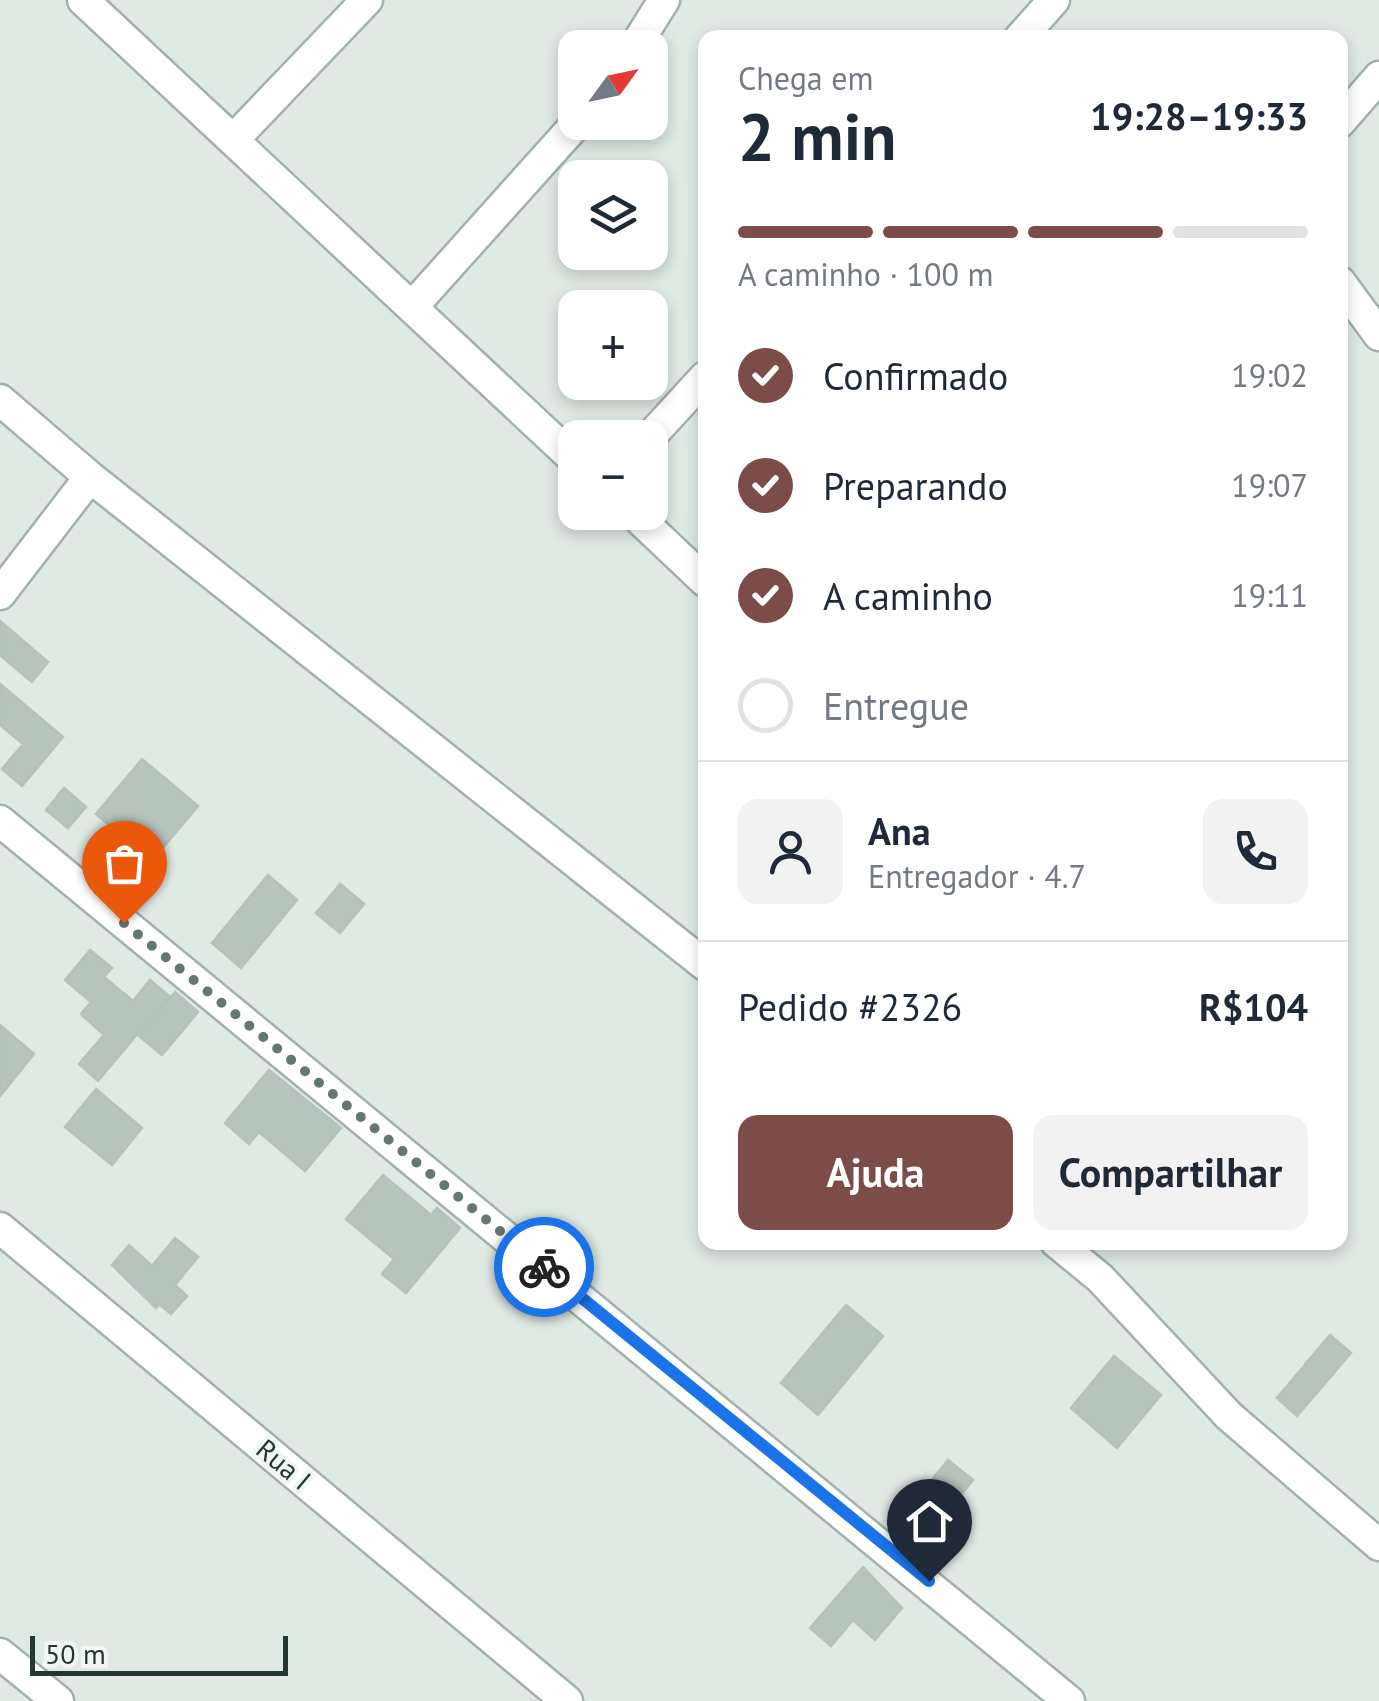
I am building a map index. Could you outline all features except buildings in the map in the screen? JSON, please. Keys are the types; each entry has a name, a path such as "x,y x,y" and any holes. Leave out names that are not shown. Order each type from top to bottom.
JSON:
{"street":[{"path":"83,0 558,444"},
{"path":"232,140 367,0"},
{"path":"1027,30 1054,0"},
{"path":"643,30 656,3"},
{"path":"1348,113 1379,77"},
{"path":"412,307 562,140"},
{"path":"1348,293 1379,336"},
{"path":"666,420 698,385"},
{"path":"0,400 90,478 698,959"},
{"path":"0,594 90,478"},
{"path":"651,530 698,574"},
{"path":"0,821 929,1581 1069,1701"},
{"name":"Rua I","path":"0,1228 567,1701"},
{"path":"1066,1250 1100,1278 1230,1416 1379,1545"},
{"path":"0,1654 58,1701"}],"way so far":[{"path":"124,923 544,1267"}],"route":[{"path":"544,1267 929,1581"}]}
